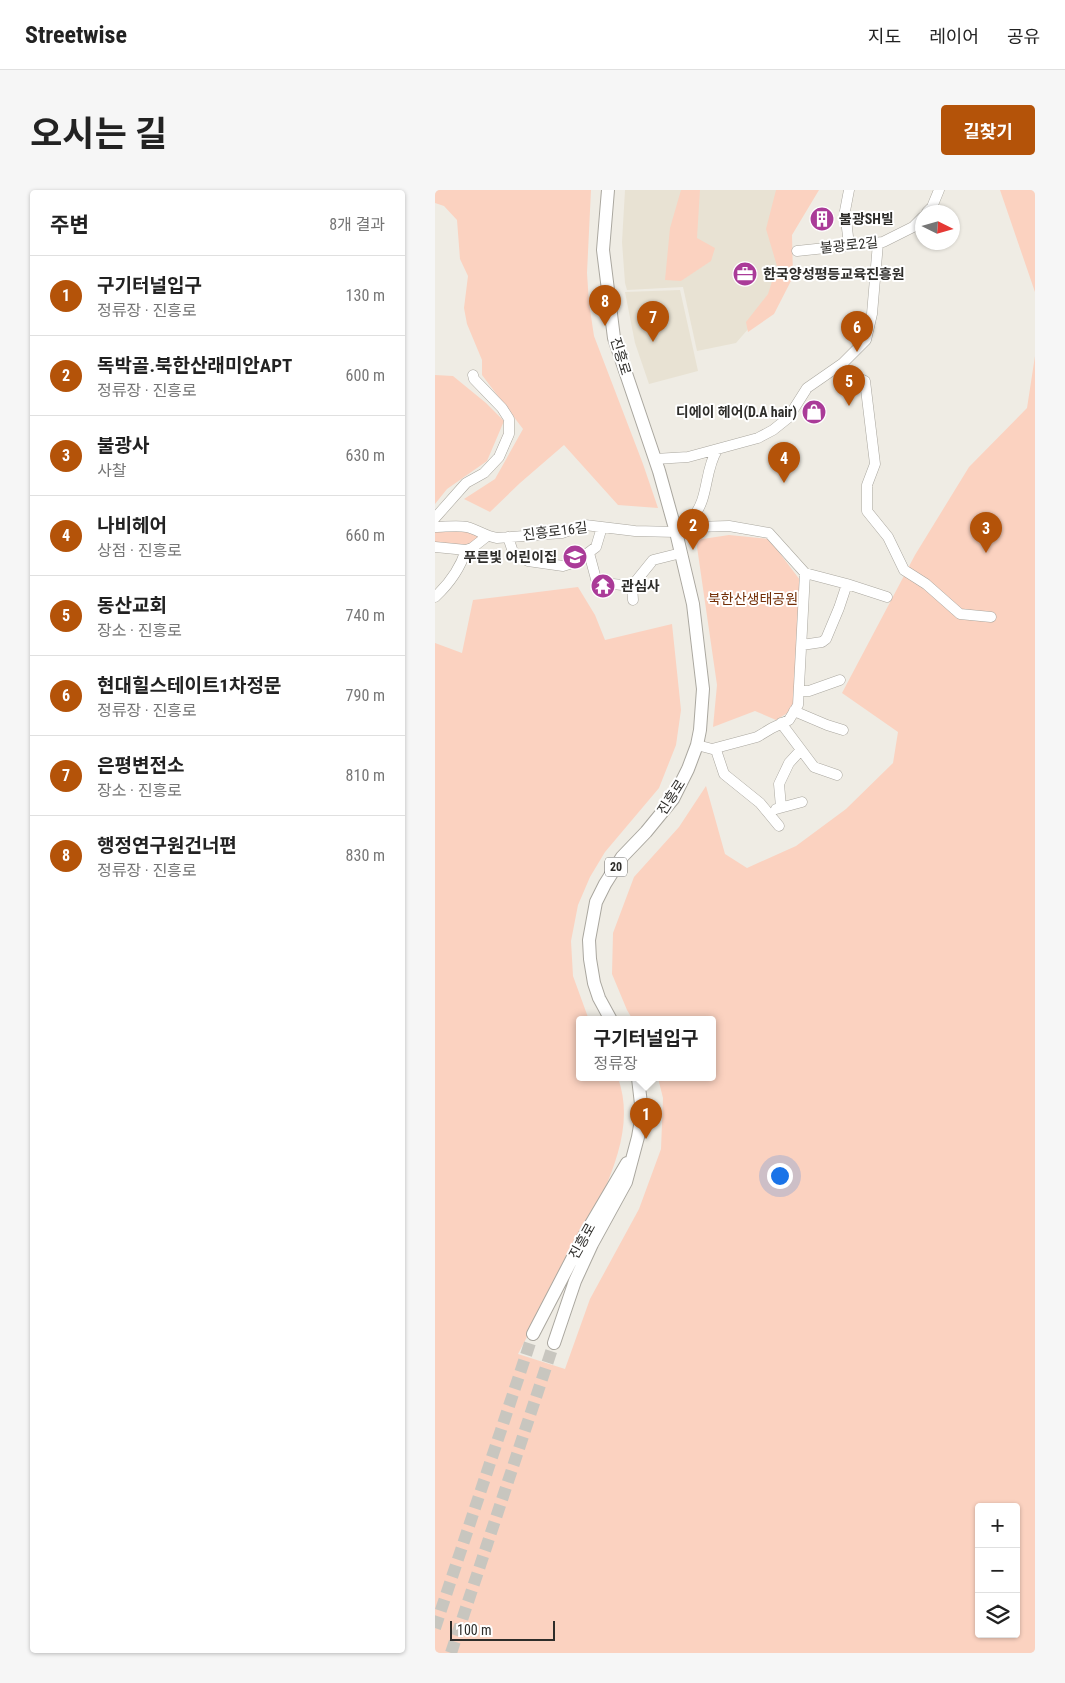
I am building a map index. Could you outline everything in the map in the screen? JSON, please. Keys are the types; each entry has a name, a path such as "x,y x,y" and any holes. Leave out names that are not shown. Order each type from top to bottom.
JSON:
{"main road":[{"name":"진흥로","path":"608,190 603,250 614,338 657,465 676,532 693,604 703,689 702,714 697,745 688,769 673,799 646,832 622,857 596,902 589,940 590,959 594,983 599,998 609,1016"},
{"name":"진흥로","path":"554,1343 575,1280 592,1244 626,1182 641,1120 638,1081"},
{"name":"진흥로","path":"533,1334 584,1236 635,1150"}],"street":[{"path":"849,190 845,211 849,245"},
{"path":"932,205 939,190"},
{"name":"불광로2길","path":"797,251 883,242 915,225"},
{"path":"657,465 758,438 773,430 788,418 807,388 836,368 866,340 872,314 878,242"},
{"path":"836,368 865,381 875,464 867,485 867,511 888,537 904,570 926,584 960,614 991,617"},
{"path":"435,518 466,483 484,473 499,457 509,434 509,419 502,408 474,379 473,375"},
{"path":"676,532 693,517 699,508 707,474 717,450"},
{"name":"진흥로16길","path":"486,537 497,538 562,533 585,525 676,532 694,527 729,526 769,533 805,574"},
{"path":"435,527 465,526 486,537 472,548 466,550 435,547"},
{"name":"진흥로16길","path":"508,537 513,552 528,561 563,566 576,562 596,546 602,527"},
{"path":"435,597 446,587 461,566 466,550"},
{"path":"589,553 596,579 603,583 631,586"},
{"path":"633,600 631,586 653,560 681,553"},
{"path":"712,749 757,737 789,720 798,705 805,574 847,584 887,598"},
{"path":"802,645 822,642 826,639 847,584"},
{"path":"799,692 809,691 840,680"},
{"path":"794,711 843,730"},
{"path":"781,723 800,751 814,767 837,775"},
{"path":"697,745 716,750 724,774 760,803 779,826"},
{"path":"781,807 779,784 789,763 800,751"},
{"path":"765,810 801,802"}],"shaded area":[{"path":"625,190 779,190 782,264 769,305 736,343 697,351 683,287 627,290 622,242"},
{"path":"680,290 698,371 649,384 635,343 625,292"}],"green space":[{"path":"435,190 591,190 587,273 594,336 658,508 618,505 564,445 490,512 464,499 495,479 523,429 482,375 482,360 467,324 464,308 468,276 460,259 457,220 444,206 435,203"},
{"path":"681,190 700,190 697,238 715,248 711,261 681,281 665,280 670,228"},
{"path":"776,190 819,190 792,235 793,277 774,314 748,332 746,322 768,294 777,266 766,229"},
{"path":"1000,190 1035,190 1035,292"},
{"path":"1035,356 1035,1653 435,1653 435,643 462,653 473,600 578,587 595,615 605,640 672,624 681,710 676,745 659,788 605,852 590,877 578,905 571,941 573,976 588,1016 576,1016 576,1081 619,1081 624,1107 624,1122 614,1165 603,1193 518,1354 565,1369 590,1299 639,1209 661,1149 663,1098 659,1081 716,1081 716,1016 631,1016 612,974 613,933 634,877 679,827 706,786 725,854 747,868 796,846 846,809 893,763 898,732 842,693 915,555 969,467 1027,408"},
{"path":"435,375 453,376 486,403 504,421 487,461 447,489 435,504"},
{"path":"468,529 481,536 466,548 435,546 435,531"},
{"name":"북한산생태공원","path":"729,535 769,539 803,584 794,709 776,720 755,711 713,727 717,685 696,540"}],"tunnel":[{"path":"435,1628 533,1334"},
{"path":"451,1653 554,1343"}],"place":[{"name":"불광SH빌","path":"822,219"},
{"name":"한국양성평등교육진흥원","path":"745,274"},
{"name":"행정연구원건너편","path":"605,326"},
{"name":"은평변전소","path":"653,342"},
{"name":"현대힐스테이트1차정문","path":"857,352"},
{"name":"동산교회","path":"849,406"},
{"name":"디에이 헤어(D.A hair)","path":"814,412"},
{"name":"나비헤어","path":"784,483"},
{"name":"독박골.북한산래미안APT","path":"693,550"},
{"name":"불광사","path":"986,553"},
{"name":"푸른빛 어린이집","path":"575,557"},
{"name":"관심사","path":"603,586"},
{"name":"구기터널입구","path":"646,1139"}]}
